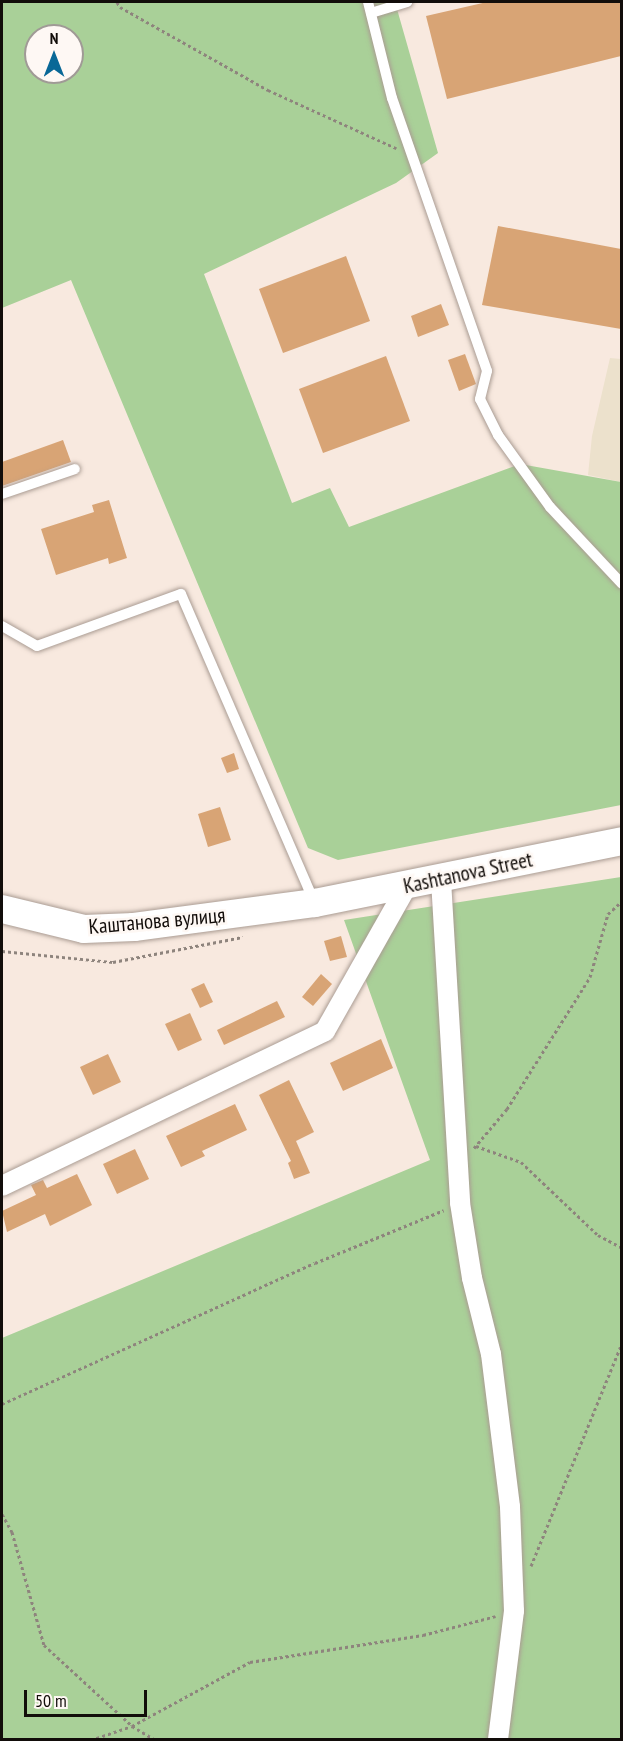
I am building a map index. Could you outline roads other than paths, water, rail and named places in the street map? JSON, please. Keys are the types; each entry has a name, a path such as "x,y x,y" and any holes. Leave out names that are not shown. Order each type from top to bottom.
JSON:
{"main road":[{"name":"Kashtanova Street","path":"315,903 441,880 621,841"},
{"name":"Каштанова вулиця","path":"2,909 41,921 107,929 315,903"}],"street":[{"path":"441,880 460,1203 472,1278 491,1354 510,1507 514,1611 498,1740"},
{"path":"2,1186 325,1031 407,886"}],"lane":[{"path":"407,2 369,7 392,98 487,371 480,399 498,435 550,507 621,584"},
{"path":"2,494 75,469"},
{"path":"2,626 37,646 182,594 315,903"}]}
